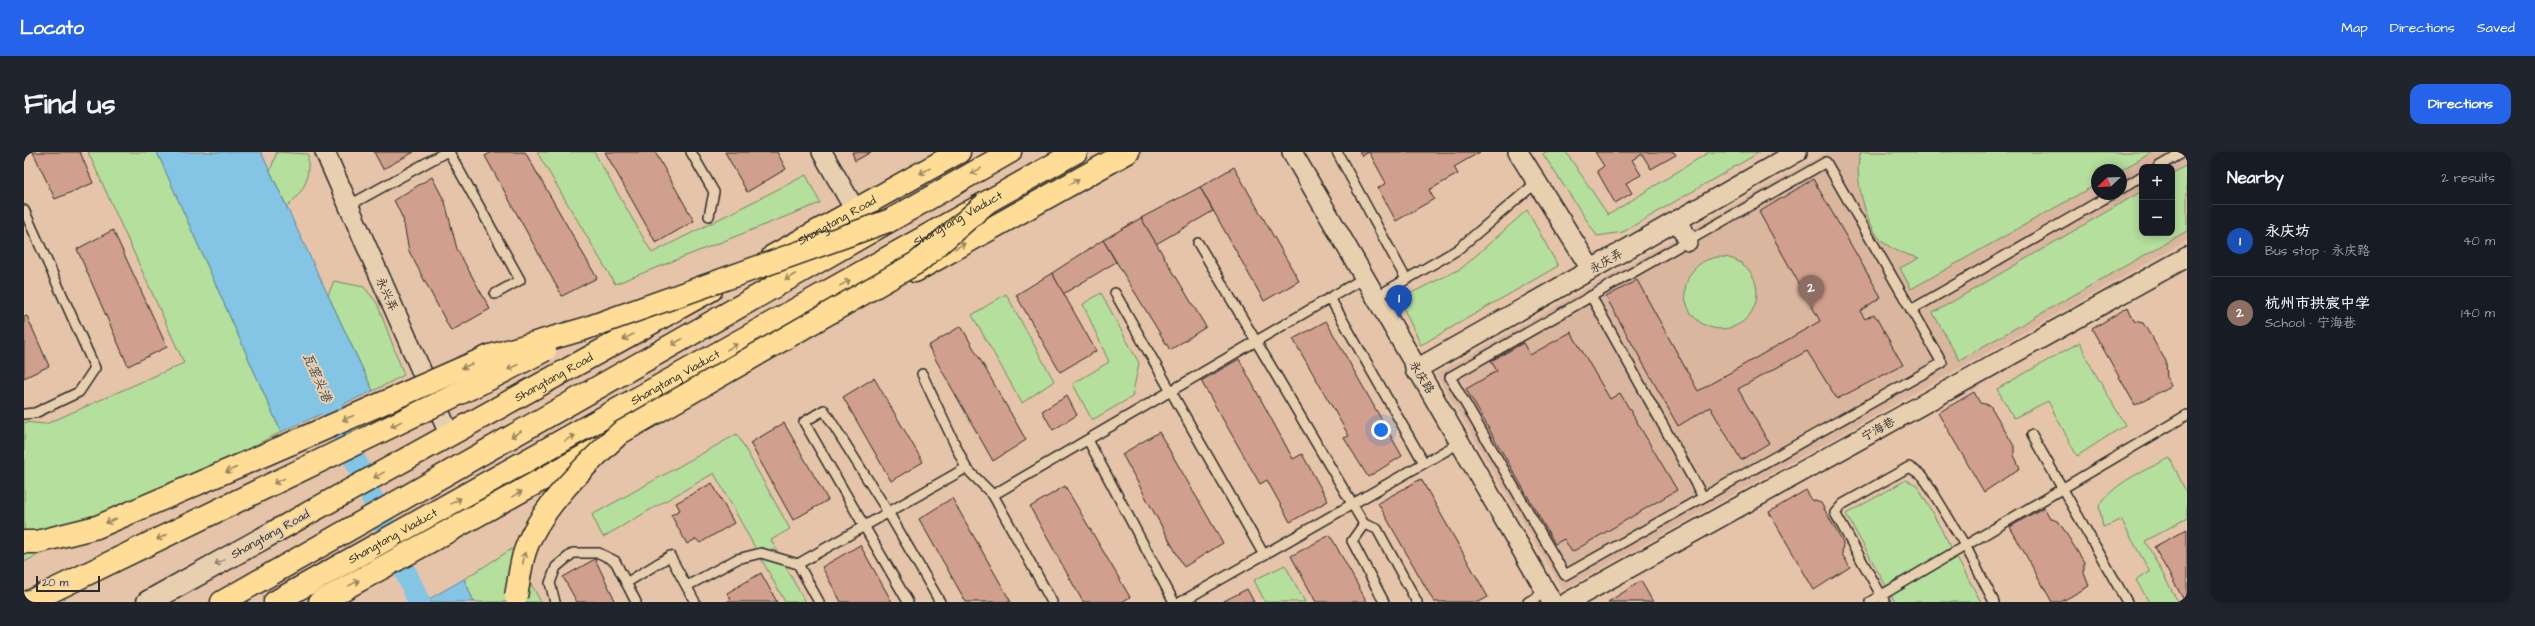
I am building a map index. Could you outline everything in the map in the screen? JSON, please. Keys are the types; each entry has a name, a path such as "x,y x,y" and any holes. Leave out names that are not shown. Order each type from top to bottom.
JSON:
{"main road":[{"name":"Shangtang Road","path":"148,602 450,436 959,152"},
{"path":"222,602 1010,152"},
{"name":"Shangtang Viaduct","path":"275,602 1076,152"},
{"path":"320,602 483,513 1128,152"},
{"path":"516,602 525,551 543,517 592,460 620,433 918,262 985,204"},
{"path":"24,542 37,542 97,527 490,356 584,329 888,221"},
{"path":"29,602 491,378 584,329"},
{"path":"287,602 316,580"}],"street":[{"name":"永兴弄","path":"325,152 450,436"},
{"path":"822,152 855,210"},
{"name":"永庆路","path":"1292,152 1416,369 1461,442 1549,597"},
{"path":"1518,152 1591,269"},
{"name":"永庆弄","path":"1416,369 1797,152"},
{"path":"1678,220 1688,241"},
{"name":"宁海巷","path":"1568,602 2187,257"}],"lane":[{"path":"348,206 447,152 520,280 495,294"},
{"path":"691,152 714,192 709,216"},
{"path":"1337,152 1406,279"},
{"path":"2163,164 2184,152"},
{"path":"1826,162 1942,363 1565,575 1450,377 1688,241 1826,162"},
{"path":"2127,185 2139,178"},
{"path":"1376,297 1457,250 1537,182"},
{"path":"1911,310 2102,200"},
{"path":"24,210 95,368 79,392 35,414 24,414"},
{"path":"1198,243 1257,340 1364,524 1377,529 1417,602"},
{"path":"993,495 1364,278"},
{"path":"1116,293 1170,392 1264,555"},
{"path":"1591,296 1703,497"},
{"path":"1330,298 1424,463"},
{"path":"922,374 966,468 993,495 1052,602"},
{"path":"908,602 804,422 824,410 888,512 940,602"},
{"path":"1870,602 1883,599 1966,547 2187,415"},
{"path":"2032,435 2127,602"},
{"path":"1088,440 1174,602"},
{"path":"1181,602 1461,442"},
{"path":"1883,599 1836,514 1843,504 1909,467 1923,476 1966,547 1994,602"},
{"path":"798,564 966,468"},
{"path":"1364,524 1352,541 1384,602"},
{"path":"555,602 550,583 556,567 573,553 599,553 615,561 636,602"},
{"path":"687,586 737,559 761,553 798,564 819,602"},
{"path":"626,583 670,556 695,602"},
{"path":"1528,602 1549,597"}],"shaded area":[{"path":"1827,152 2187,152 2187,241 1563,590 1436,374"}],"green space":[{"path":"88,152 157,152 281,432 24,562 24,422 46,424 184,363"},
{"path":"277,152 308,154 308,171 305,184 287,207 270,171"},
{"path":"537,152 594,152 652,253 806,175 820,203 615,284"},
{"path":"1545,152 1566,152 1608,215 1709,152 1760,152 1623,232 1597,236 1543,154"},
{"path":"1861,152 2153,152 2127,167 2127,164 2091,164 2091,187 1911,289 1900,268 1919,258 1891,248 1877,235 1871,225 1862,199 1858,173"},
{"path":"2187,165 2187,231 1959,360 1933,313 2139,193 2139,236 2175,236 2175,172"},
{"path":"1527,210 1558,266 1421,345 1399,299 1462,268"},
{"path":"1721,257 1741,263 1751,273 1757,293 1751,313 1741,323 1721,329 1701,323 1691,313 1685,293 1691,273 1701,263"},
{"path":"334,281 364,287 377,303 404,375 373,391 328,295"},
{"path":"1101,293 1139,363 1132,397 1092,420 1073,384 1109,362 1083,304"},
{"path":"1006,294 1054,381 1022,403 972,315"},
{"path":"2080,342 2088,361 2125,425 2077,456 2048,401 2014,418 1997,389"},
{"path":"737,434 790,529 771,540 805,602 785,602 714,473 603,537 592,515"},
{"path":"2170,458 2187,494 2187,518 2145,541 2178,602 2149,602 2136,580 2150,572 2121,520 2103,527 2099,506 2106,497 2122,483"},
{"path":"1906,480 1917,485 1981,602 1895,602 1846,514"},
{"path":"512,549 541,602 474,602 464,579"},
{"path":"1285,565 1305,602 1265,602 1254,580"}],"water":[{"path":"157,152 261,152 373,391 281,432"},
{"path":"464,579 474,602 424,602"}],"building":[{"path":"33,152 80,152 93,183 55,199"},
{"path":"374,152 414,152 383,169"},
{"path":"492,152 525,152 597,278 562,296 485,156"},
{"path":"605,152 655,152 694,221 656,243"},
{"path":"725,152 777,152 786,169 747,192"},
{"path":"852,152 871,152 855,161"},
{"path":"1359,152 1369,152 1362,156"},
{"path":"1369,152 1480,152 1454,167 1458,174 1429,190 1434,199 1396,221 1378,188 1386,183"},
{"path":"1595,152 1674,152 1676,155 1651,169 1642,154 1632,160 1641,175 1626,183 1632,193 1615,203 1597,171 1604,166"},
{"path":"1234,167 1299,281 1264,301 1200,187"},
{"path":"432,177 445,202 457,249 490,309 451,331 409,251 403,219 394,200"},
{"path":"1813,179 1881,297 1860,311 1865,319 1874,314 1903,365 1837,399 1807,351 1738,389 1769,443 1741,460 1710,407 1678,426 1606,297 1637,280 1698,391 1820,321 1759,212"},
{"path":"1200,187 1213,211 1156,244 1141,218"},
{"path":"1141,218 1206,327 1170,350 1103,240"},
{"path":"113,230 167,347 128,366 77,249"},
{"path":"1103,240 1116,262 1063,294 1052,273"},
{"path":"1052,273 1096,351 1060,372 1016,295"},
{"path":"2128,307 2134,321 2143,323 2166,361 2167,378 2171,386 2135,405 2092,329"},
{"path":"27,316 49,366 24,378 24,317"},
{"path":"1326,321 1402,456 1368,477 1344,438 1349,436 1293,339"},
{"path":"961,326 1026,440 993,461 928,346"},
{"path":"1571,332 1610,399 1620,393 1677,490 1572,552 1564,539 1555,544 1466,389 1497,371 1491,361 1523,343 1530,355"},
{"path":"1239,359 1293,459 1302,454 1328,501 1290,522 1267,480 1260,484 1201,381"},
{"path":"874,378 923,462 891,481 843,397"},
{"path":"1974,392 1980,403 1990,405 2014,446 2014,455 2020,468 1984,492 1938,413"},
{"path":"1067,396 1077,415 1053,430 1042,411"},
{"path":"784,423 828,500 793,520 750,443"},
{"path":"1159,432 1223,543 1184,567 1122,454"},
{"path":"1421,479 1488,597 1479,602 1434,602 1378,503"},
{"path":"712,483 734,523 700,543 696,539 687,544 671,515 680,510 676,503"},
{"path":"1065,486 1130,597 1122,602 1083,602 1030,507"},
{"path":"1806,490 1812,500 1821,503 1843,543 1842,554 1850,567 1814,590 1769,512"},
{"path":"952,498 1011,602 966,602 919,519"},
{"path":"2044,507 2050,518 2059,522 2084,562 2084,573 2089,586 2061,602 2052,602 2010,527"},
{"path":"2187,529 2187,602 2185,602 2154,547"},
{"path":"1330,535 1367,602 1316,602 1291,556"},
{"path":"860,545 892,602 841,602 822,567"},
{"path":"595,559 613,596 614,602 577,602 563,577"},
{"path":"761,573 777,602 727,602 731,599 727,593"},
{"path":"1641,581 1653,602 1608,602"},
{"path":"1247,589 1254,602 1222,602"}],"waterway":[{"name":"瓦窑头港","path":"320,382 419,602"}],"place":[{"name":"杭州市拱宸中学","path":"1811,308"},
{"name":"永庆坊","path":"1399,318"}]}
